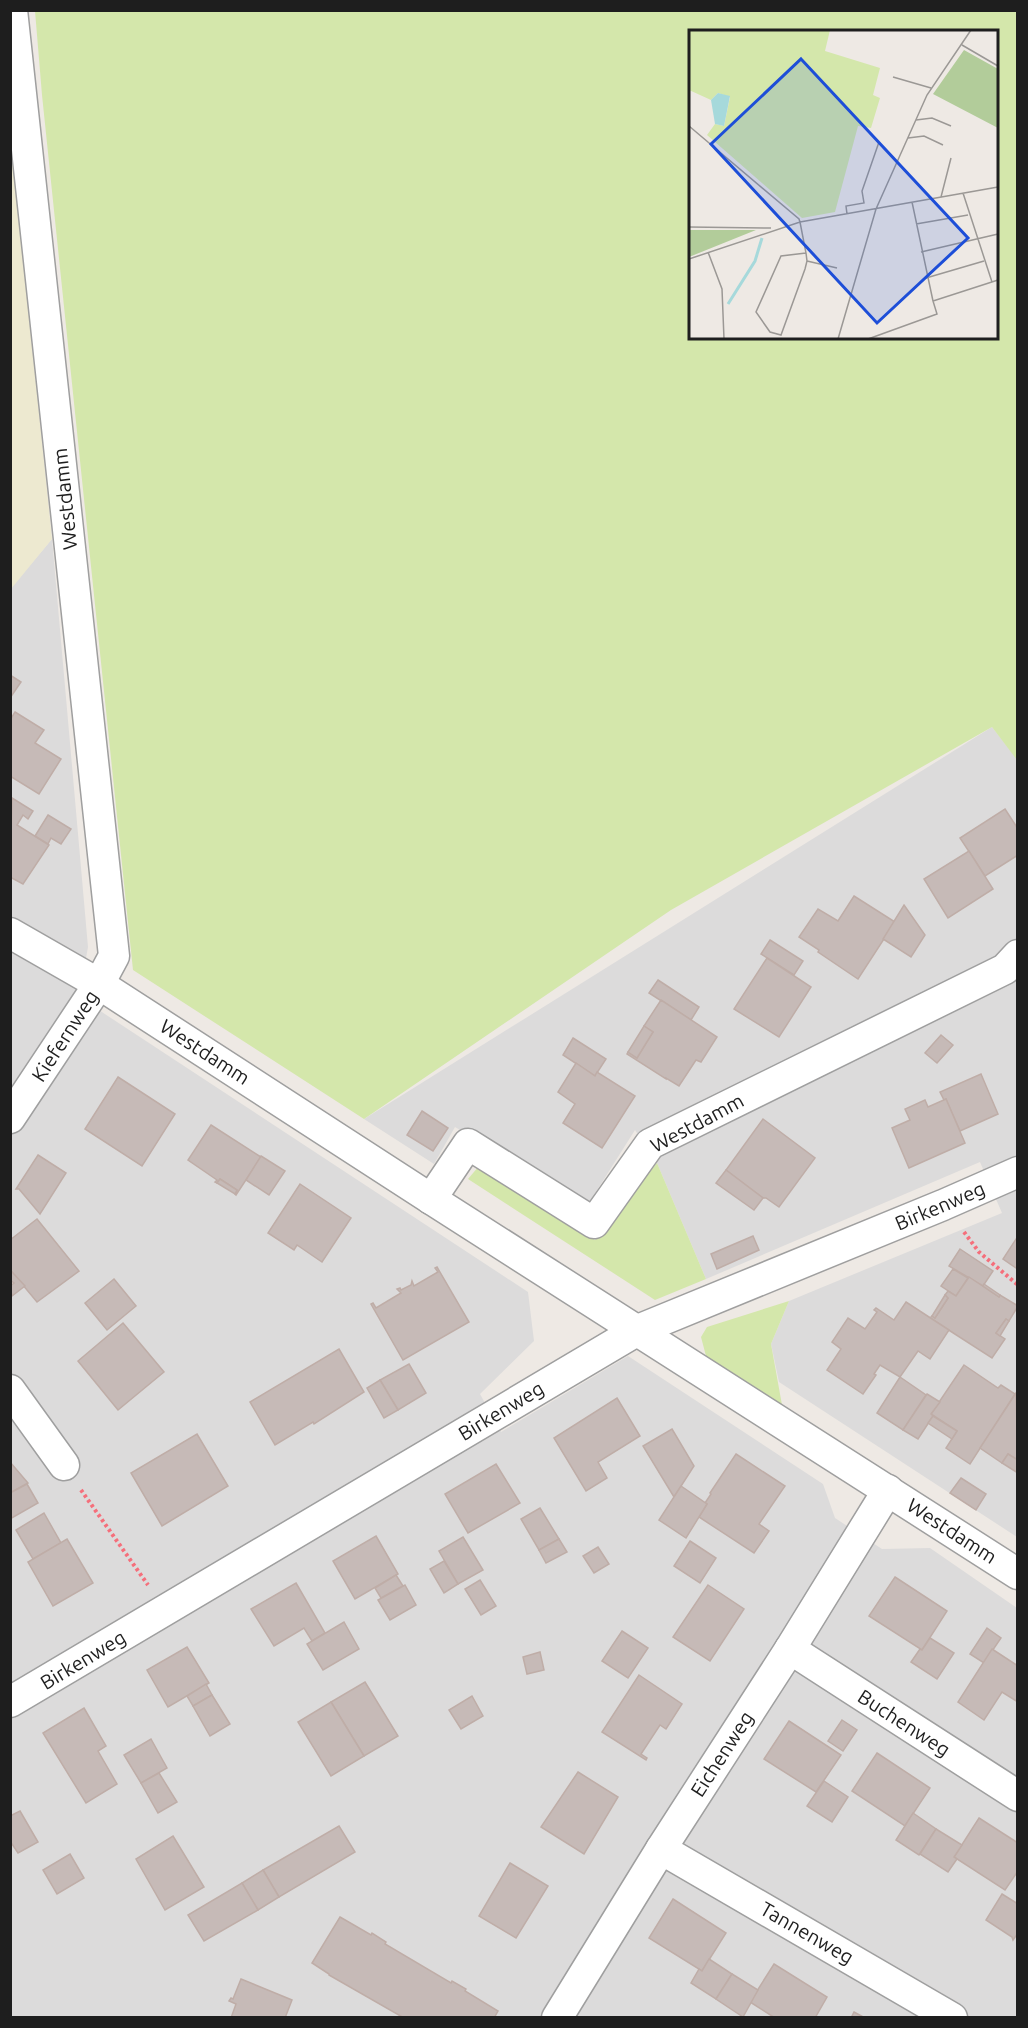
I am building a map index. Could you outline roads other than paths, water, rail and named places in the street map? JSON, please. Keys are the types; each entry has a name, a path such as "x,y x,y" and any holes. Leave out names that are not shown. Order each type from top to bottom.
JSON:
{"street":[{"name":"Westdamm","path":"12,10 114,956 99,984"},
{"name":"Westdamm","path":"10,933 99,984 1017,1574"},
{"name":"Westdamm","path":"431,1198 468,1144 594,1223 650,1144 1005,969 1017,955"},
{"name":"Kiefernweg","path":"10,1118 99,984"},
{"name":"Birkenweg","path":"10,1702 638,1330 943,1205 1017,1172"},
{"path":"10,1390 64,1465"},
{"name":"Eichenweg","path":"557,2018 661,1848 790,1649 888,1490"},
{"name":"Buchenweg","path":"790,1649 1017,1796"},
{"name":"Tannenweg","path":"661,1848 952,2018"}]}
